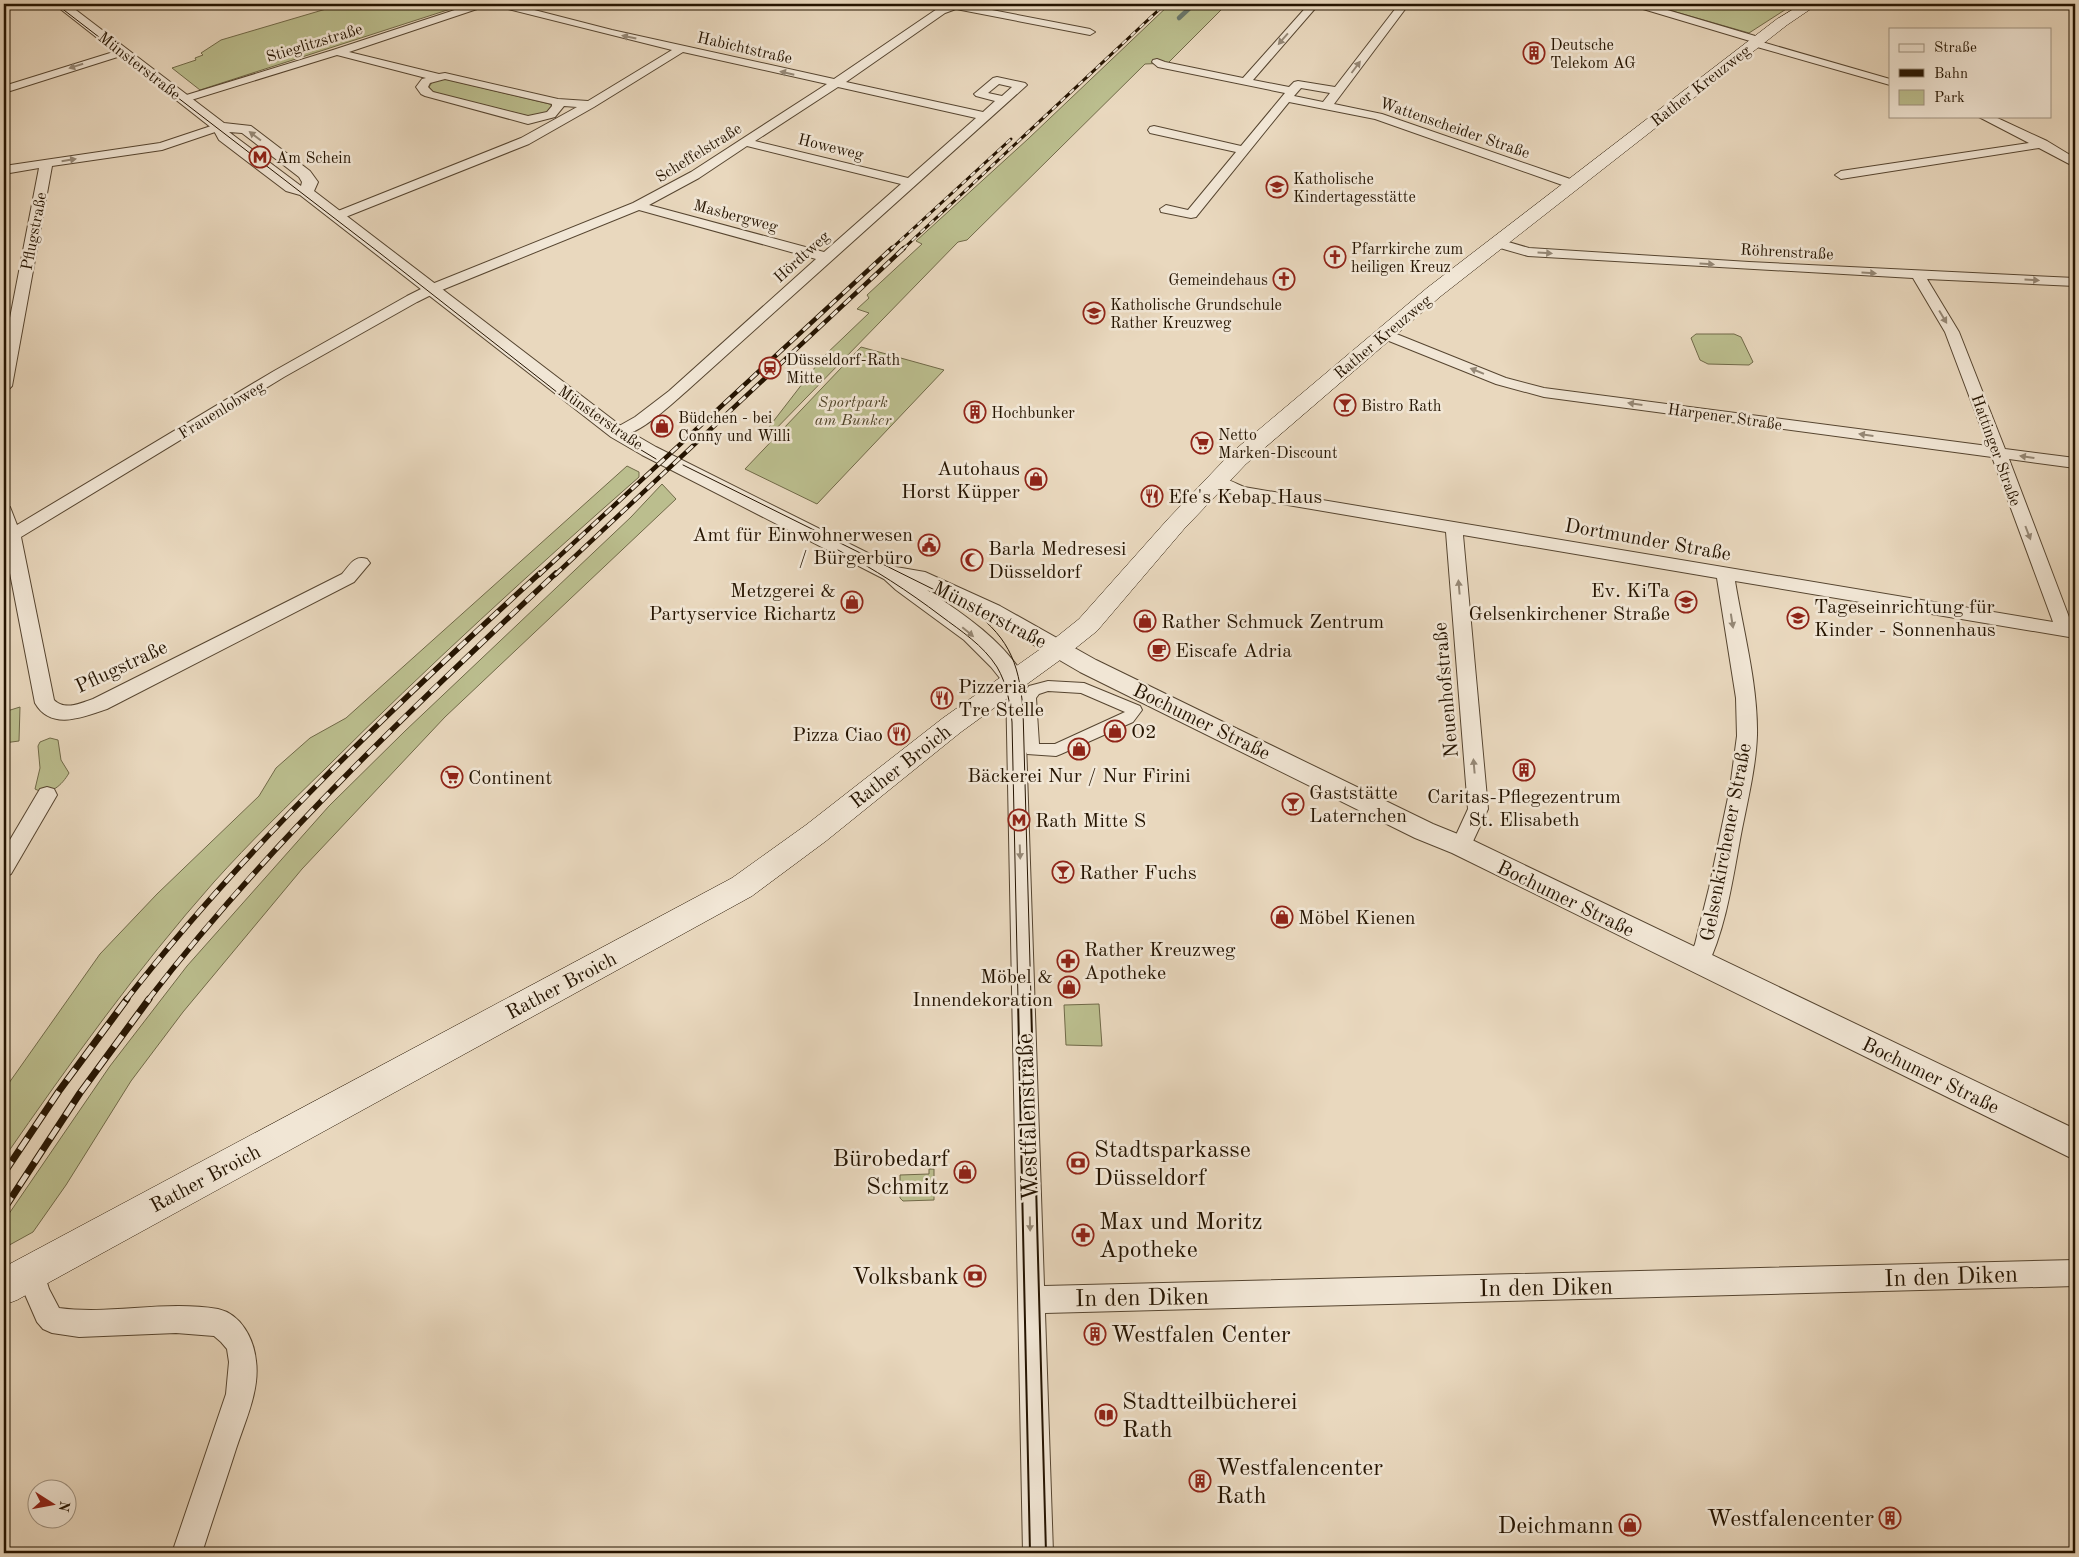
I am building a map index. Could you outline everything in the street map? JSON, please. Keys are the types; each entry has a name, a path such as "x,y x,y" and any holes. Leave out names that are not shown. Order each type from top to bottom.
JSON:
{"main road":[{"name":"Rather Kreuzweg","path":"1058,649 1095,617 1180,520 1238,459 1384,334 1498,242 1782,22 1811,4"},
{"name":"Rather Broich","path":"4,1287 742,887 816,832 952,725 1058,649"}],"street":[{"name":"Münsterstraße","path":"60,4 220,126 224,137 292,188 306,192 432,289 520,360 618,432 644,448 892,574 917,577 992,611 1058,649"},
{"name":"Stieglitzstraße","path":"184,99 337,52 482,4"},
{"name":"Habichtstraße","path":"500,4 568,23 984,116"},
{"path":"942,4 995,9 1090,32"},
{"path":"1248,78 1314,4"},
{"path":"1326,106 1404,4"},
{"path":"1637,4 1889,82"},
{"name":"Scheffelstraße","path":"432,289 638,206 695,175 835,84 941,11 960,5"},
{"path":"338,216 506,150 590,105 681,49"},
{"path":"4,89 123,52"},
{"path":"337,52 437,77"},
{"path":"1157,62 1162,65 1248,78 1292,91 1337,91"},
{"path":"551,127 425,92 423,84 437,77 445,76 558,102 590,105"},
{"path":"1166,209 1191,214 1292,91"},
{"name":"Wattenscheider Straße","path":"1292,91 1326,106 1397,122 1572,184"},
{"name":"Hördtweg","path":"618,432 638,424 685,384 909,182 1004,100"},
{"path":"528,120 551,115 558,107 558,102"},
{"path":"1987,118 2075,162"},
{"path":"4,170 162,146 220,126"},
{"path":"1154,130 1244,150"},
{"name":"Howeweg","path":"744,142 909,182"},
{"path":"1841,175 2042,144"},
{"name":"Pflugstraße","path":"4,386 46,164"},
{"name":"Masbergweg","path":"638,206 826,258"},
{"name":"Röhrenstraße","path":"1498,242 1528,252 1918,275 2075,282"},
{"name":"Hattinger Straße","path":"1918,275 1952,332 1998,453 2070,631"},
{"name":"Frauenlobweg","path":"8,535 279,374 432,289"},
{"path":"4,308 19,305"},
{"name":"Harpener Straße","path":"1384,334 1501,381 1544,392 2075,463"},
{"name":"Dortmunder Straße","path":"1216,482 1241,492 2070,631"},
{"name":"Pflugstraße","path":"4,511 45,703 50,710 59,714 76,712 100,704 348,578 361,562"},
{"name":"Neuenhofstraße","path":"1454,527 1478,809 1461,846"},
{"name":"Gelsenkirchener Straße","path":"1698,962 1706,944 1720,888 1740,788 1747,736 1745,698 1725,573"},
{"name":"Münsterstraße","path":"892,574 902,585 941,610 982,644 1009,672 1015,681"},
{"name":"Bochumer Straße","path":"1058,649 1424,831 1461,846 2075,1145"},
{"name":"Westfalenstraße","path":"1015,681 1038,1553"},
{"path":"1048,686 1074,686 1084,688 1135,710 1128,718 1056,750 1032,750 1029,697 1034,690 1048,686"},
{"path":"4,868 47,795"},
{"name":"In den Diken","path":"1032,1300 2070,1269"},
{"path":"32,1272 36,1290 46,1313 52,1320 80,1324 176,1320 219,1324 231,1332 239,1344 244,1362 240,1394 187,1553"}],"green space":[{"path":"343,4 466,4 200,90 172,68 196,60 195,58 203,55 201,53 221,40"},
{"path":"1170,4 1193,4 1178,18 1180,19 1195,4 1227,4 1168,63 1145,64 967,240 958,242 767,438 762,436 823,357 869,313 857,309 869,298 867,295 922,244 916,241 1028,139"},
{"path":"1648,4 1794,4 1749,33"},
{"path":"445,79 550,104 552,107 545,114 532,117 431,91 429,87 433,81"},
{"path":"1696,334 1734,334 1741,337 1753,362 1749,365 1708,364 1700,360 1691,338"},
{"name":"Sportpark am Bunker","path":"861,347 944,370 817,504 745,469"},
{"path":"627,466 639,472 639,477 402,693 269,824 214,882 158,948 105,1017 4,1158 4,1090 100,954 157,894 259,796 276,768 310,738 346,718"},
{"path":"662,484 676,499 445,717 302,869 183,1012 131,1081 66,1185 33,1232 4,1248 4,1221 110,1066 187,966 329,806 405,731 631,517"},
{"path":"20,707 19,741 4,743 4,712"},
{"path":"50,738 58,740 61,760 69,773 55,789 46,792 35,789 40,768 38,746 40,742"},
{"path":"1099,1004 1102,1046 1066,1045 1064,1005"},
{"path":"929,1169 934,1169 934,1200 903,1201 900,1198 900,1175 929,1174"}],"waterway":[{"path":"1179,18 1194,4"}],"tram line":[{"path":"56,4 381,254 595,422 656,459"},
{"path":"683,465 965,605 1001,638 1014,662 1023,710 1031,1000"},
{"path":"838,550 903,589 964,633 991,659 997,667 1006,687 1012,722 1018,1000"},
{"path":"1018,999 1030,1553"},
{"path":"1031,999 1046,1553"}],"railway":[{"path":"903,249 1165,4"},
{"path":"891,249 1011,139"},
{"path":"539,575 892,248"},
{"path":"555,575 904,248"},
{"path":"126,1000 173,942 272,831 431,674 540,573"},
{"path":"148,1000 194,942 292,831 396,726 556,573"},
{"path":"4,1173 59,1091 127,999"},
{"path":"4,1209 80,1093 149,999"}],"place":[{"name":"Deutsche Telekom AG","path":"1534,53"},
{"name":"Am Schein","path":"260,157"},
{"name":"Katholische Kindertagesstätte","path":"1277,187"},
{"name":"Pfarrkirche zum heiligen Kreuz","path":"1335,257"},
{"name":"Gemeindehaus","path":"1284,279"},
{"name":"Katholische Grundschule Rather Kreuzweg","path":"1094,313"},
{"name":"Düsseldorf-Rath Mitte","path":"770,368"},
{"name":"Bistro Rath","path":"1345,405"},
{"name":"Hochbunker","path":"975,412"},
{"name":"Büdchen - bei Conny und Willi","path":"662,426"},
{"name":"Netto Marken-Discount","path":"1202,443"},
{"name":"Autohaus Horst Küpper","path":"1036,479"},
{"name":"Efe's Kebap Haus","path":"1152,496"},
{"name":"Amt für Einwohnerwesen / Bürgerbüro","path":"929,545"},
{"name":"Barla Medresesi Düsseldorf","path":"972,560"},
{"name":"Metzgerei & Partyservice Richartz","path":"852,602"},
{"name":"Ev. KiTa Gelsenkirchener Straße","path":"1686,602"},
{"name":"Tageseinrichtung für Kinder - Sonnenhaus","path":"1798,618"},
{"name":"Rather Schmuck Zentrum","path":"1145,621"},
{"name":"Eiscafe Adria","path":"1159,650"},
{"name":"Pizzeria Tre Stelle","path":"942,698"},
{"name":"O2","path":"1115,731"},
{"name":"Pizza Ciao","path":"899,734"},
{"name":"Bäckerei Nur / Nur Firini","path":"1079,749"},
{"name":"Caritas-Pflegezentrum St. Elisabeth","path":"1524,770"},
{"name":"Continent","path":"452,777"},
{"name":"Gaststätte Laternchen","path":"1293,804"},
{"name":"Rath Mitte S","path":"1019,820"},
{"name":"Rather Fuchs","path":"1063,872"},
{"name":"Möbel Kienen","path":"1282,917"},
{"name":"Rather Kreuzweg Apotheke","path":"1068,961"},
{"name":"Möbel & Innendekoration","path":"1069,987"},
{"name":"Stadtsparkasse Düsseldorf","path":"1078,1163"},
{"name":"Bürobedarf Schmitz","path":"965,1172"},
{"name":"Max und Moritz Apotheke","path":"1083,1235"},
{"name":"Volksbank","path":"975,1276"},
{"name":"Westfalen Center","path":"1095,1334"},
{"name":"Stadtteilbücherei Rath","path":"1106,1415"},
{"name":"Westfalencenter Rath","path":"1200,1481"},
{"name":"Westfalencenter","path":"1890,1518"},
{"name":"Deichmann","path":"1630,1525"}]}
